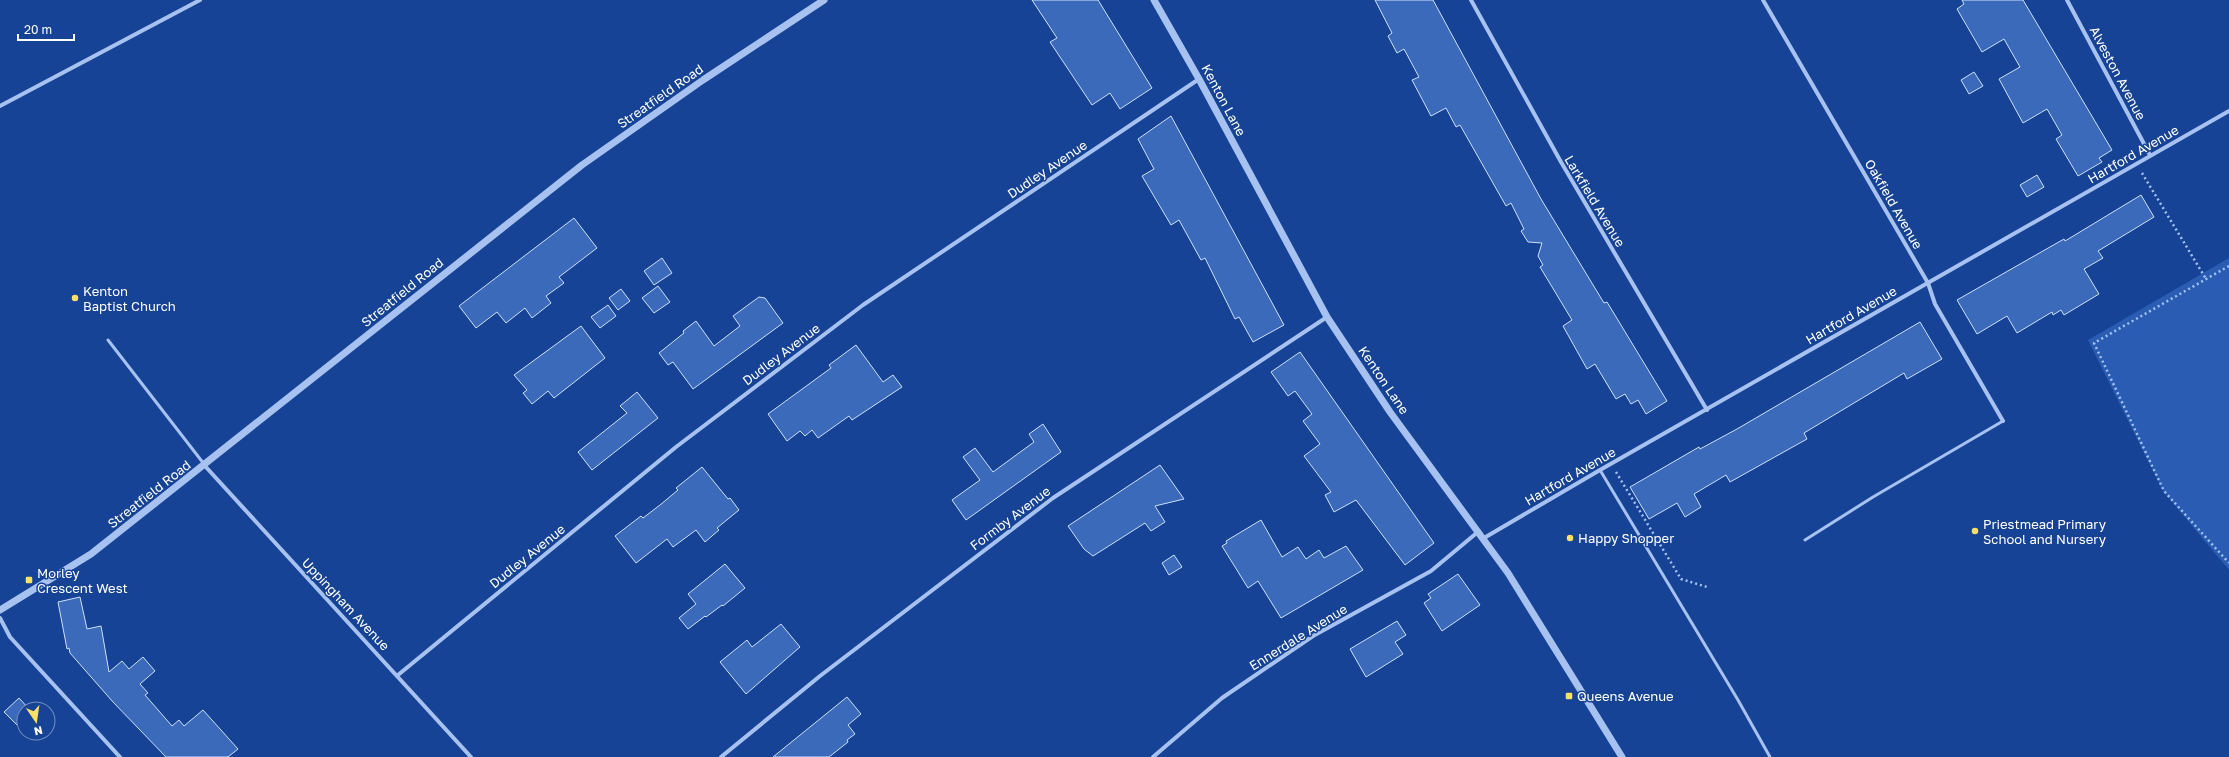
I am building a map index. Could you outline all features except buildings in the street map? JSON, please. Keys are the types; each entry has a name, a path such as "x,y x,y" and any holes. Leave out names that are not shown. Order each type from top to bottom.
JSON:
{"street":[{"path":"0,104 200,0"},
{"name":"Streatfield Road","path":"0,610 91,554 205,466 582,165 703,80 824,0"},
{"name":"Kenton Lane","path":"1154,0 1199,79 1328,317 1390,412 1479,531 1508,573 1622,757"},
{"name":"Larkfield Avenue","path":"1471,0 1560,162 1707,410"},
{"name":"Oakfield Avenue","path":"1763,0 1928,283 1935,304 2003,421"},
{"name":"Alveston Avenue","path":"2067,0 2150,156"},
{"name":"Dudley Avenue","path":"398,675 676,447 863,305 1199,79"},
{"name":"Hartford Avenue","path":"1484,538 1611,463 1707,410 2229,111"},
{"name":"Formby Avenue","path":"721,757 820,676 1053,498 1328,317"},
{"name":"Uppingham Avenue","path":"205,466 398,675 471,757"},
{"name":"Ennerdale Avenue","path":"1153,757 1222,698 1313,636 1431,571 1479,531"},
{"path":"0,618 10,637 120,757"}],"lane":[{"path":"108,340 205,466"},
{"path":"1805,540 1873,497 2003,421"},
{"path":"1600,470 1734,693 1770,757"}],"path":[{"path":"2137,164 2206,279"},
{"path":"2229,266 2094,343 2164,491 2229,563"},
{"path":"1611,463 1681,579 1707,587"}],"shaded area":[{"path":"2229,258 2229,570 2163,491 2088,340"}],"place":[{"name":"Kenton Baptist Church","path":"75,298"},
{"name":"Priestmead Primary School and Nursery","path":"1975,531"},
{"name":"Happy Shopper","path":"1570,538"},
{"name":"Morley Crescent West","path":"29,580"},
{"name":"Queens Avenue","path":"1569,696"}]}
